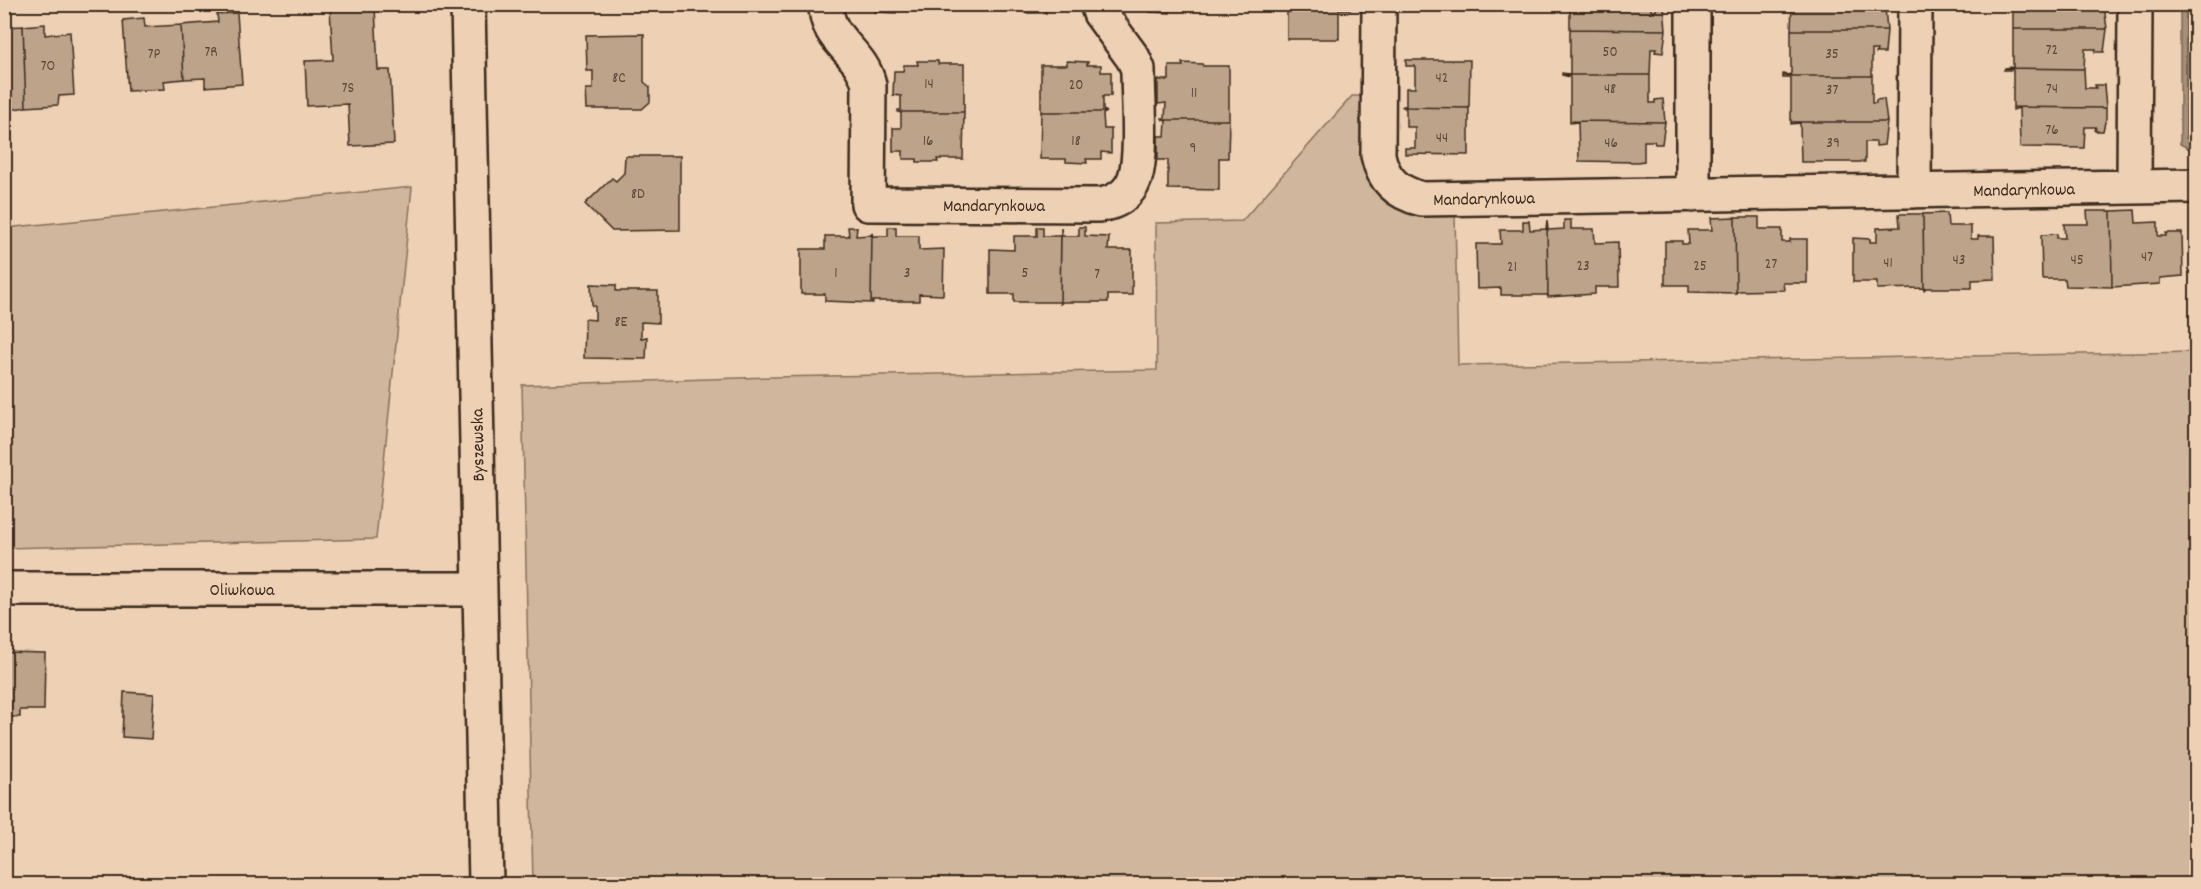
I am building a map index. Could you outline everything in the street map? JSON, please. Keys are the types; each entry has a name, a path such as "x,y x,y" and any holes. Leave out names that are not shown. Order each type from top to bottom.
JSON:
{"street":[{"name":"Byszewska","path":"468,4 486,885"},
{"name":"Mandarynkowa","path":"826,4 828,22 832,32 867,74 869,85 868,204 1099,205 1113,203 1126,193 1134,180 1138,161 1138,69 1133,58 1100,14 1097,4"},
{"name":"Mandarynkowa","path":"1378,4 1378,155 1380,168 1394,187 1407,195 1422,199 2196,186"},
{"path":"1693,4 1693,195"},
{"path":"1914,191 1915,4"},
{"path":"2134,187 2135,4"},
{"name":"Oliwkowa","path":"4,589 480,589"}],"shaded area":[{"path":"1352,96 1363,96 1363,157 1455,213 1458,365 2196,352 2196,884 533,884 522,385 772,377 1157,370 1156,223 1242,221"},
{"path":"412,187 376,539 5,548 5,228"}],"water":[{"path":"2180,5 2196,5 2196,152 2180,144"}],"building":[{"path":"862,4 922,4 922,9 896,9 896,13 875,12 875,9 861,9"},
{"path":"999,4 1059,4 1059,10 1046,10 1046,13 1025,13 1025,9 999,9"},
{"path":"1136,4 1196,4 1196,10 1170,10 1170,13 1150,12 1150,10 1136,10"},
{"path":"1279,4 1350,4 1350,10 1339,10 1339,39 1287,39 1287,8 1279,8"},
{"path":"1406,4 1470,4 1470,9 1406,8"},
{"path":"1570,4 1651,4 1651,11 1664,7 1666,30 1570,29"},
{"path":"1792,4 1872,4 1872,11 1885,7 1887,30 1791,30"},
{"path":"2013,4 2085,4 2085,10 2096,10 2096,6 2104,6 2107,29 2013,29"},
{"path":"375,7 378,70 390,70 394,144 350,146 348,104 307,106 305,61 333,60 330,9"},
{"path":"237,13 242,84 205,87 205,78 184,79 181,25 218,22 217,14"},
{"path":"144,18 145,27 181,25 184,79 164,81 165,89 128,91 123,20"},
{"path":"45,24 45,35 70,32 74,95 59,96 58,105 26,107 23,26"},
{"path":"23,26 26,107 4,111 4,27"},
{"path":"1570,29 1666,30 1663,53 1651,49 1650,75 1562,75 1562,73 1570,74"},
{"path":"2013,29 2107,29 2104,52 2085,49 2084,69 2005,68 2013,67"},
{"path":"1791,30 1887,30 1885,53 1876,53 1877,50 1872,50 1872,76 1783,76 1783,74 1791,75"},
{"path":"644,34 644,82 650,87 650,102 642,109 587,109 586,89 593,89 593,71 587,71 586,35"},
{"path":"1406,60 1470,60 1469,108 1403,107 1406,106 1406,88 1415,88 1415,66 1406,66"},
{"path":"917,61 964,64 964,112 898,112 901,110 901,96 893,95 894,71 903,71 904,65 918,65"},
{"path":"1067,61 1101,65 1101,72 1111,72 1111,96 1103,96 1103,110 1107,112 1041,112 1041,65 1067,65"},
{"path":"1182,63 1229,66 1229,120 1163,120 1166,103 1158,104 1158,80 1169,80 1169,66 1183,66"},
{"path":"2005,68 2084,69 2085,88 2104,85 2106,108 2013,107 2013,70 2004,70"},
{"path":"1562,75 1650,75 1650,103 1663,99 1665,122 1570,121 1570,77"},
{"path":"1783,76 1872,76 1872,103 1884,99 1887,122 1791,122 1791,78 1783,78"},
{"path":"1403,107 1469,108 1469,155 1405,154 1405,148 1415,148 1415,127 1406,127 1406,109"},
{"path":"2013,107 2106,108 2106,118 2103,131 2095,131 2096,127 2085,127 2084,148 2020,147 2019,108 2013,110"},
{"path":"898,112 964,112 963,159 917,162 917,159 903,159 903,151 893,151 893,128 901,128 901,113"},
{"path":"1041,112 1107,112 1103,114 1104,129 1111,129 1111,153 1101,152 1101,159 1086,159 1087,163 1066,162 1066,159 1040,159"},
{"path":"1163,120 1229,120 1228,158 1219,158 1219,190 1168,189 1168,160 1158,160 1158,136 1165,136 1166,121"},
{"path":"1570,121 1665,122 1662,144 1644,141 1644,161 1637,162 1579,161 1578,122 1570,123"},
{"path":"1791,122 1887,122 1884,145 1876,146 1876,142 1865,142 1865,162 1801,162 1800,123 1791,124"},
{"path":"625,156 680,156 680,230 612,231 585,204 612,178 616,181 624,173"},
{"path":"2135,210 2136,223 2158,222 2158,236 2166,236 2166,233 2182,233 2183,276 2160,278 2160,284 2112,287 2111,211"},
{"path":"2087,211 2111,211 2112,287 2066,286 2065,279 2042,279 2041,235 2057,234 2057,238 2065,238 2064,224 2088,224"},
{"path":"1947,213 1948,226 1971,226 1971,239 1978,239 1978,236 1994,236 1995,279 1972,280 1972,288 1926,288 1924,290 1923,214"},
{"path":"1899,214 1923,214 1924,290 1923,288 1877,289 1877,282 1853,282 1853,238 1870,239 1870,242 1877,242 1877,228 1900,227"},
{"path":"1735,217 1736,293 1689,292 1689,285 1665,285 1665,241 1682,241 1682,244 1689,244 1688,230 1712,230 1711,218"},
{"path":"1735,217 1759,217 1759,229 1782,229 1782,242 1790,242 1790,239 1807,239 1807,283 1783,283 1784,290 1738,291 1736,293"},
{"path":"1547,220 1548,230 1564,229 1564,220 1571,220 1571,229 1594,229 1595,243 1618,242 1619,287 1595,287 1595,294 1548,297"},
{"path":"1547,220 1548,297 1547,295 1501,295 1501,288 1477,289 1476,244 1501,244 1500,230 1523,230 1523,221 1529,221 1530,230 1546,229"},
{"path":"848,227 857,227 856,236 872,233 871,303 825,301 825,294 801,294 801,249 825,249 825,236 849,236"},
{"path":"888,227 896,227 896,236 919,236 919,250 944,249 943,295 919,294 919,301 873,301 871,303 872,233 873,236 888,236"},
{"path":"1037,227 1043,227 1043,236 1061,236 1060,304 1059,302 1014,302 1014,294 990,294 990,249 1014,250 1014,236 1037,236"},
{"path":"1061,227 1062,236 1079,236 1079,227 1085,227 1085,236 1109,237 1108,250 1132,250 1132,295 1108,295 1108,302 1063,302 1060,304"},
{"path":"591,284 616,285 616,291 658,291 658,323 641,322 641,338 647,337 646,359 584,358 585,319 595,320"},
{"path":"4,652 45,653 44,710 20,710 20,717 4,717"},
{"path":"124,692 154,694 151,739 122,737"}]}
